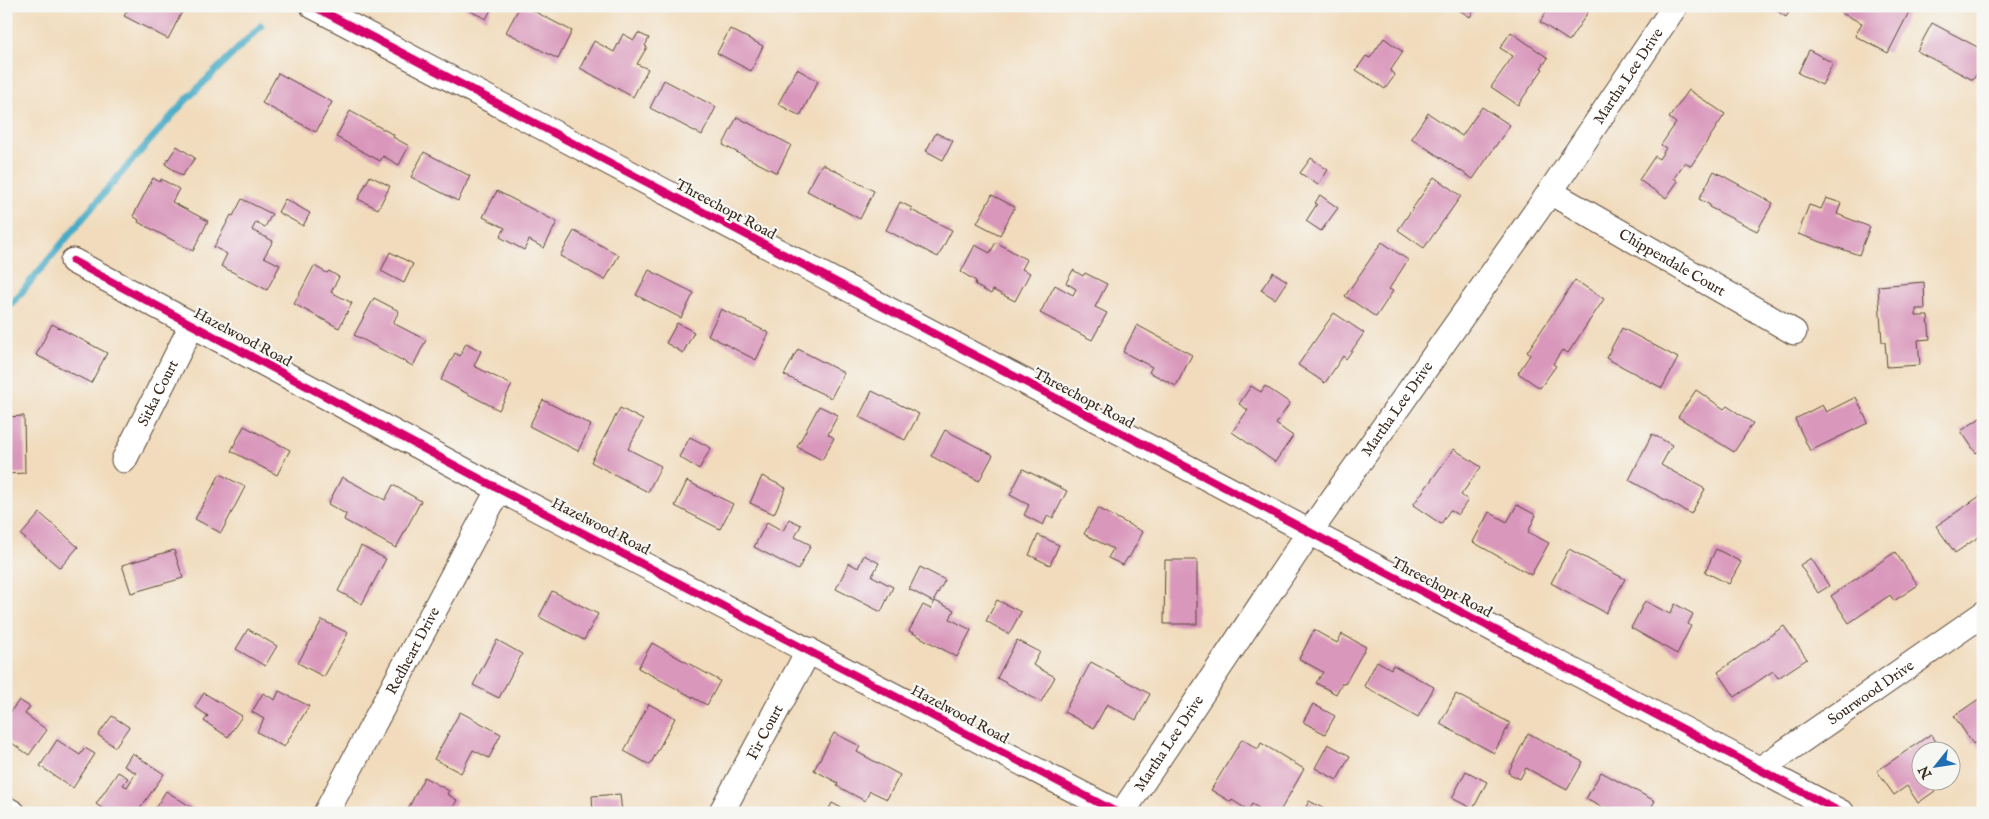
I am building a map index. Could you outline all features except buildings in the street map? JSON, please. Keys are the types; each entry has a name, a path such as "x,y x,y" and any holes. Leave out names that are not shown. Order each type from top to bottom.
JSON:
{"street":[{"name":"Threechopt Road","path":"313,6 1842,813"},
{"name":"Martha Lee Drive","path":"1122,813 1309,533 1550,192 1675,6"},
{"name":"Chippendale Court","path":"1550,192 1794,332"},
{"name":"Hazelwood Road","path":"73,261 499,489 1118,813"},
{"name":"Sitka Court","path":"124,460 192,325"},
{"name":"Redheart Drive","path":"326,813 499,489"},
{"name":"Sourwood Drive","path":"1759,770 1983,614"},
{"name":"Fir Court","path":"721,813 809,650"},
{"path":"6,809 12,813"}],"waterway":[{"path":"6,311 109,187 184,102 261,26"}],"cycle path":[{"path":"313,6 1842,813"},
{"path":"73,261 499,489 1118,813"}]}
